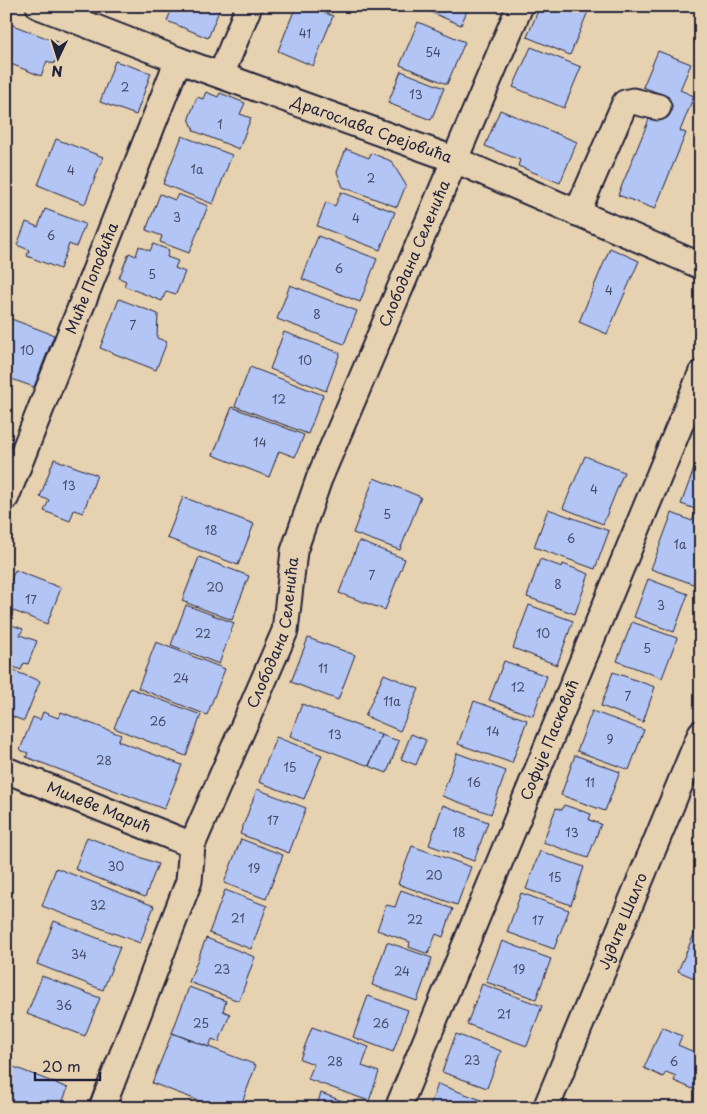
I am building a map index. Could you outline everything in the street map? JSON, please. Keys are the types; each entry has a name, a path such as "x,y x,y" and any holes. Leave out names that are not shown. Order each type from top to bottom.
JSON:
{"street":[{"name":"Драгослава Срејовића","path":"39,6 178,60 453,159 577,213 699,261"},
{"path":"221,75 250,6"},
{"name":"Слободана Селенића","path":"102,1108 189,881 192,845 285,631 294,550 319,479 453,159 520,6"},
{"name":"Миће Поповића","path":"6,497 178,60"},
{"path":"577,213 625,103 634,101 658,107"},
{"name":"Софије Пасковић","path":"398,1108 701,374"},
{"name":"Јудите Шалго","path":"546,1108 701,733"},
{"name":"Милеве Марић","path":"6,770 192,845"}],"building":[{"path":"173,6 221,6 208,38 167,21"},
{"path":"296,6 308,6 333,16 313,66 278,51"},
{"path":"416,6 469,6 461,25"},
{"path":"540,6 581,6 589,9 570,55 527,37"},
{"path":"418,22 465,42 447,84 400,65"},
{"path":"10,24 62,44 54,64 47,61 41,76 6,62 8,57 6,32"},
{"path":"531,47 581,67 564,108 513,87"},
{"path":"658,51 691,64 680,90 694,96 680,131 686,133 655,209 618,195 650,117 659,120 669,97 643,87"},
{"path":"115,61 151,73 136,115 100,102"},
{"path":"401,71 444,88 431,120 388,103"},
{"path":"206,92 218,97 220,93 245,103 240,114 251,118 239,149 194,131 189,118 197,97 203,99"},
{"path":"500,110 577,142 560,183 518,166 520,160 485,146"},
{"path":"182,136 232,155 213,204 163,184"},
{"path":"56,139 103,157 85,204 38,185"},
{"path":"346,149 369,158 371,153 391,161 406,185 397,207 343,187 337,172"},
{"path":"341,192 395,212 380,250 317,226 326,202 335,206"},
{"path":"160,194 175,200 178,194 208,206 189,253 160,242 162,236 146,230"},
{"path":"45,209 85,224 76,247 69,244 60,269 27,256 29,250 17,245 26,222 38,227"},
{"path":"318,236 377,259 360,302 302,279"},
{"path":"153,244 169,250 167,257 178,261 175,268 185,272 176,294 166,291 162,301 124,286 126,281 119,278 129,253 136,256 139,246 150,251"},
{"path":"610,248 639,261 607,334 579,322"},
{"path":"290,285 357,311 344,344 277,319"},
{"path":"119,299 158,314 157,338 167,342 156,370 100,348"},
{"path":"6,317 54,335 34,387 6,377"},
{"path":"284,332 340,353 326,391 270,369"},
{"path":"250,367 323,395 308,434 235,406"},
{"path":"232,407 304,435 295,457 279,451 269,477 213,455"},
{"path":"701,450 701,511 681,504"},
{"path":"585,456 624,472 603,524 563,508"},
{"path":"54,459 97,475 83,513 74,510 70,521 44,511 49,500 40,497"},
{"path":"374,478 421,497 400,550 353,533"},
{"path":"183,497 254,524 238,565 167,538"},
{"path":"548,509 609,531 595,569 534,547"},
{"path":"672,513 692,521 695,514 701,516 701,572 696,585 651,569"},
{"path":"359,541 405,559 385,610 339,593"},
{"path":"199,557 249,576 232,620 182,601"},
{"path":"540,559 562,567 563,564 589,574 575,614 527,597"},
{"path":"15,570 61,588 47,624 6,608 6,592"},
{"path":"648,579 688,594 674,632 634,617"},
{"path":"186,605 234,623 219,664 171,645"},
{"path":"529,605 573,621 557,665 513,648"},
{"path":"632,622 677,638 662,678 617,661"},
{"path":"6,623 23,629 20,635 37,641 28,664 24,663 21,670 6,664"},
{"path":"308,638 355,655 338,700 291,682"},
{"path":"156,642 225,669 207,715 138,688"},
{"path":"504,661 547,676 533,716 489,700"},
{"path":"6,668 40,681 24,721 6,714"},
{"path":"613,672 655,687 643,722 601,706"},
{"path":"384,674 419,689 400,731 365,716"},
{"path":"130,688 201,715 186,756 114,728"},
{"path":"474,701 527,720 512,763 458,744"},
{"path":"302,704 381,735 369,766 290,736"},
{"path":"592,711 644,730 629,770 577,751"},
{"path":"43,712 58,718 61,712 121,735 118,741 182,765 164,809 26,757 28,753 20,750 33,717 40,720"},
{"path":"411,734 426,740 416,765 401,759"},
{"path":"381,735 399,741 387,773 369,766"},
{"path":"276,737 322,755 304,799 259,782"},
{"path":"457,753 506,771 491,814 442,796"},
{"path":"575,755 620,772 605,811 561,795"},
{"path":"257,789 306,808 289,853 240,834"},
{"path":"443,805 488,822 474,861 429,845"},
{"path":"564,805 591,814 589,820 601,824 588,858 543,842 556,808 562,810"},
{"path":"87,837 158,864 145,897 75,869"},
{"path":"241,839 283,855 266,899 224,883"},
{"path":"412,846 471,867 457,905 398,884"},
{"path":"540,851 584,867 571,905 526,889"},
{"path":"56,868 154,906 140,943 42,906"},
{"path":"225,890 267,906 251,949 209,933"},
{"path":"401,890 453,909 443,937 436,934 428,954 409,947 410,942 377,930 386,905 395,907"},
{"path":"521,893 569,910 554,949 507,932"},
{"path":"701,918 701,981 678,971"},
{"path":"54,921 120,947 103,990 37,964"},
{"path":"206,938 255,957 239,1001 189,982"},
{"path":"502,941 551,959 536,999 486,982"},
{"path":"387,942 432,958 417,1001 372,985"},
{"path":"42,976 100,998 85,1036 27,1014"},
{"path":"482,984 542,1006 527,1046 467,1024"},
{"path":"189,987 226,1001 223,1011 230,1014 219,1042 212,1039 209,1047 172,1033"},
{"path":"368,996 408,1010 393,1052 353,1037"},
{"path":"312,1027 369,1047 362,1066 379,1072 369,1101 308,1079 314,1064 300,1059"},
{"path":"662,1027 682,1036 678,1045 701,1055 701,1087 698,1091 674,1081 676,1076 666,1072 663,1077 644,1068"},
{"path":"172,1033 256,1065 240,1108 218,1108 152,1083"},
{"path":"456,1034 501,1051 487,1088 442,1072"},
{"path":"6,1064 68,1088 60,1108 6,1108"},
{"path":"438,1084 495,1105 493,1108 429,1108"},
{"path":"321,1093 361,1108 316,1108"}]}
